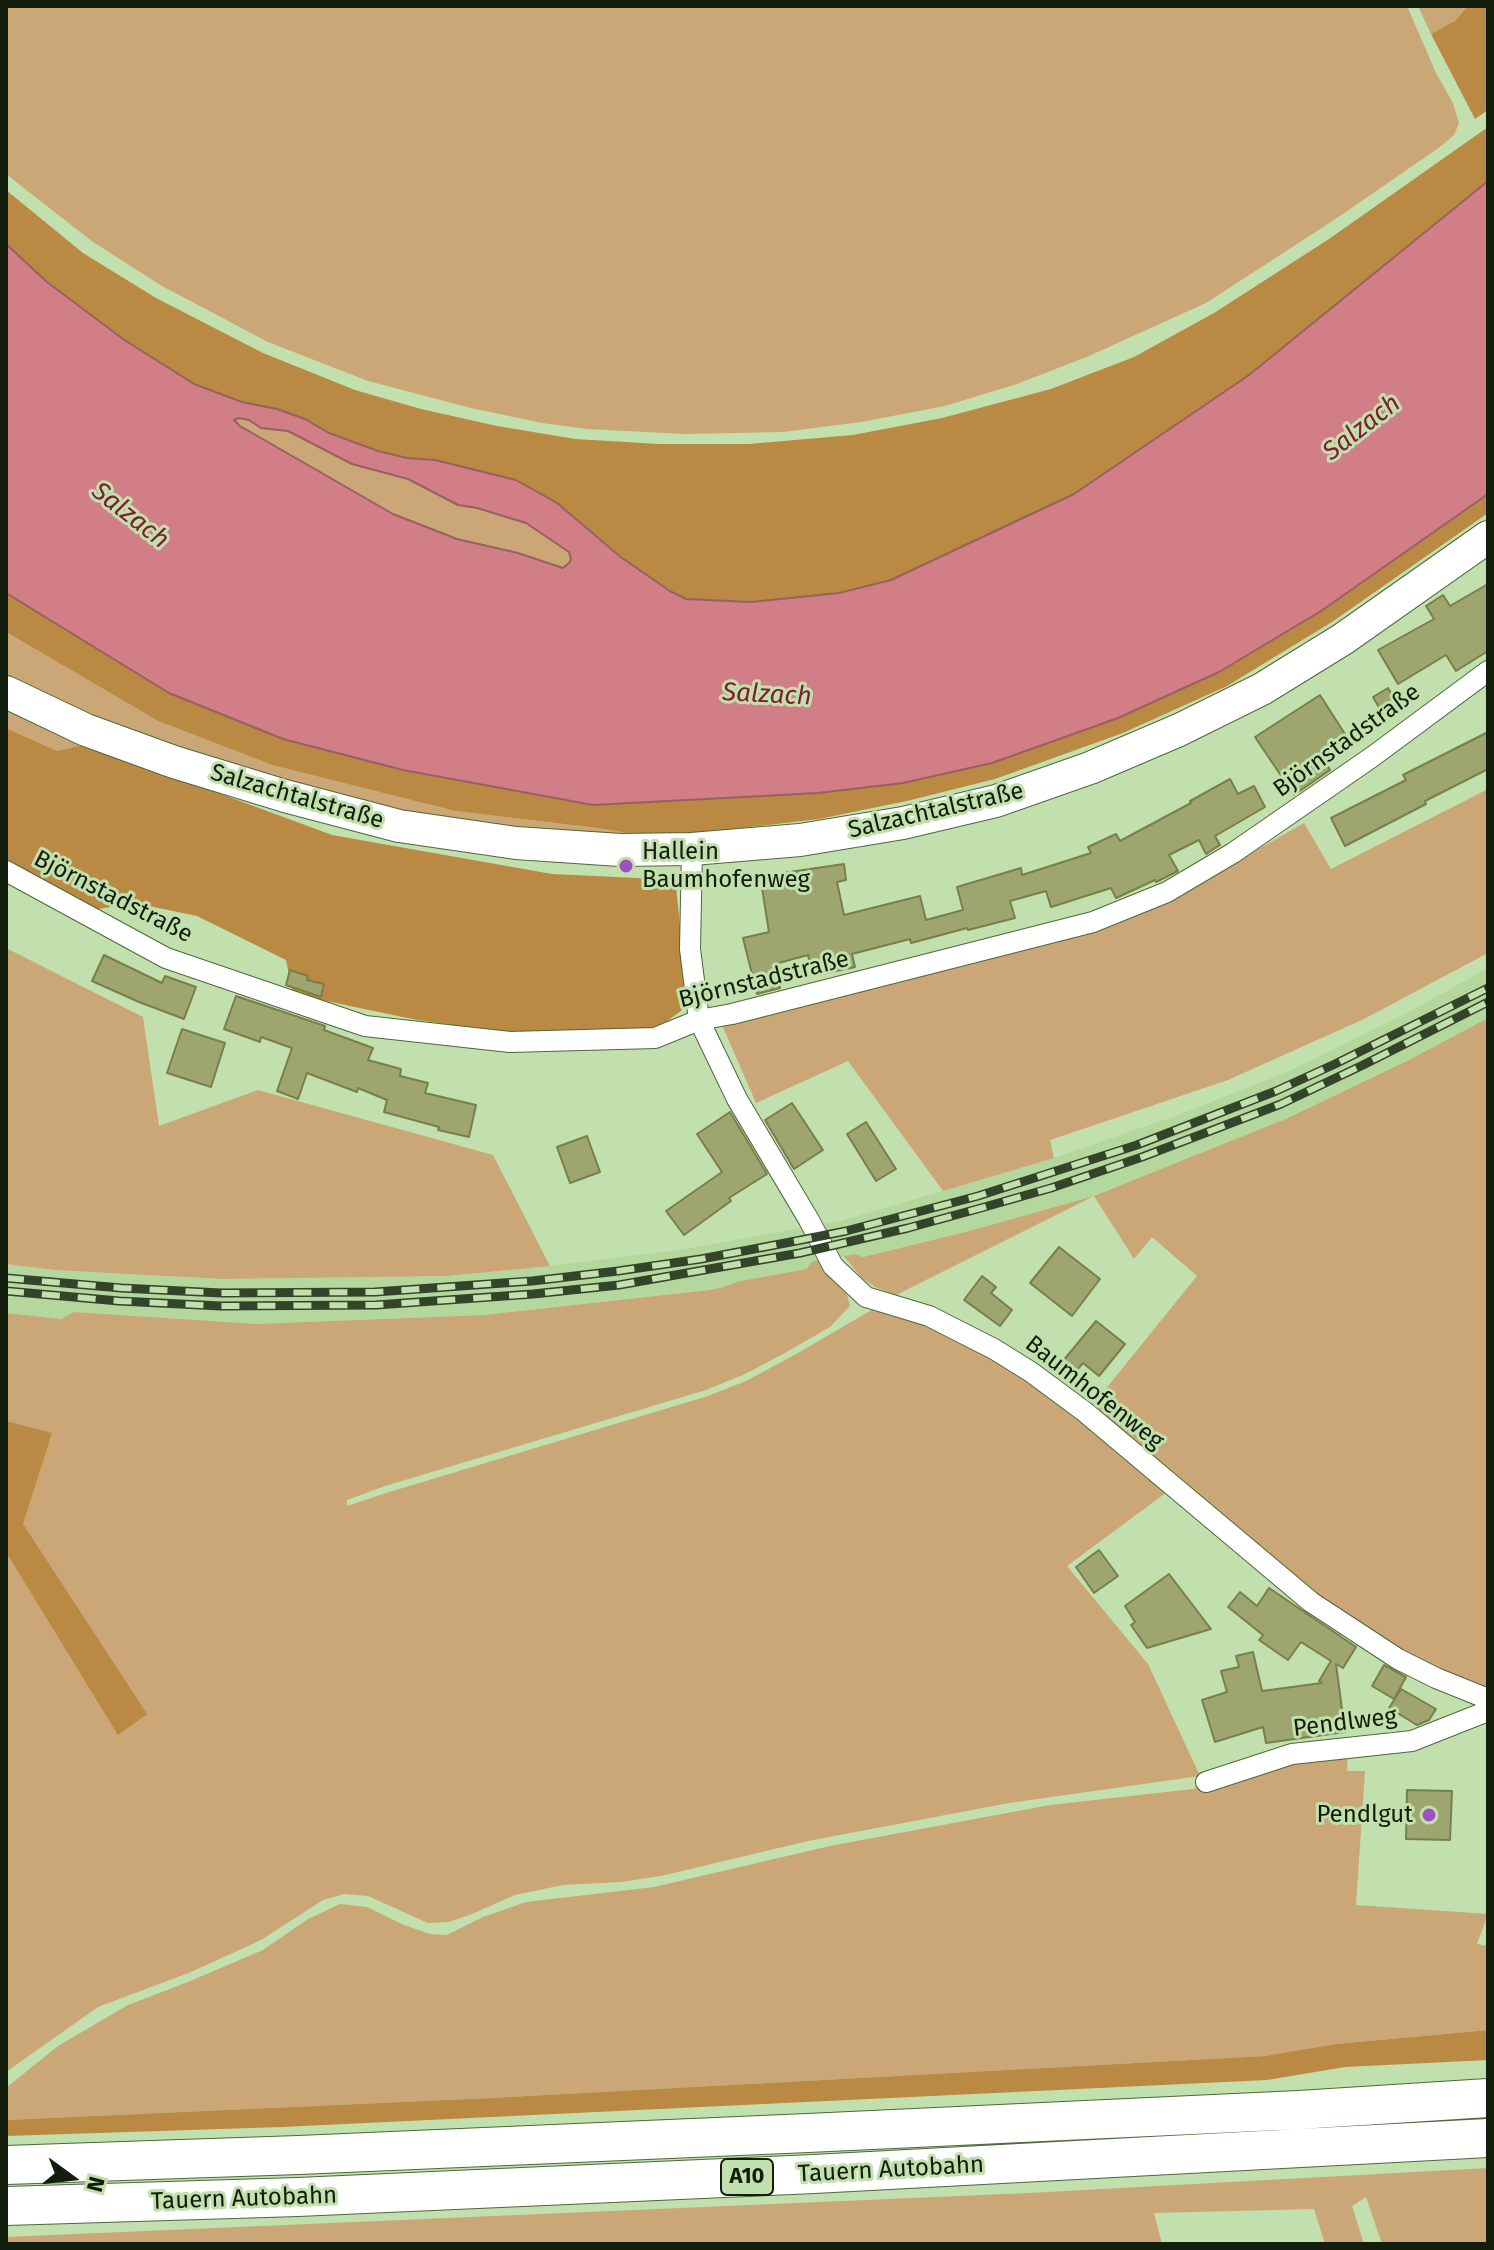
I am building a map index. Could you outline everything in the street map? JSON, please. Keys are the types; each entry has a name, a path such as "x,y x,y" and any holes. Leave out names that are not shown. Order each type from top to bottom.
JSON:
{"highway":[{"name":"Tauern Autobahn","path":"6,2165 824,2133 1488,2098"},
{"name":"Tauern Autobahn","path":"6,2206 298,2197 799,2175 1488,2138"}],"main road":[{"name":"Salzachtalstraße","path":"6,692 86,730 174,762 399,826 516,843 620,850 692,849 800,840 903,823 996,801 1090,768 1179,730 1262,689 1343,639 1488,537"}],"street":[{"name":"Björnstadstraße","path":"6,871 166,958 365,1026 510,1042 655,1038 699,1020 1093,922 1167,892 1233,853 1372,757 1488,671"},
{"name":"Baumhofenweg","path":"692,849 690,949 699,1020 737,1099 833,1266 866,1297 929,1316 1031,1372 1085,1412 1311,1602 1398,1659 1488,1699"},
{"name":"Pendlweg","path":"1206,1782 1292,1754 1412,1741 1488,1711"}],"shaded area":[{"path":"6,6 1407,6 1436,73 1453,103 1459,123 1454,135 1440,147 1206,303 1089,356 1017,384 945,406 861,422 783,432 685,434 587,429 471,408 368,381 268,342 162,286 93,242 6,174"},
{"path":"1418,6 1468,6 1456,20 1431,34"},
{"path":"1468,6 1488,6 1488,110 1475,119 1431,34 1456,20"},
{"path":"1488,127 1488,181 1249,375 1074,494 891,580 839,593 751,602 686,599 644,575 557,503 496,475 435,460 378,451 329,433 305,419 242,402 194,384 123,339 47,282 6,244 6,190 83,253 156,298 263,353 355,390 497,426 575,439 659,444 749,444 853,435 942,418 1051,389 1134,357 1214,313 1329,239"},
{"path":"239,418 261,428 287,431 408,479 458,505 526,523 569,552 569,564 564,568 518,553 457,539 393,514 240,426 234,420"},
{"path":"1488,494 1488,513 1332,622 1227,686 1123,733 995,779 907,801 819,819 657,838 455,811 272,765 158,721 6,632 6,593 169,693 283,739 593,805 818,793 903,783 992,763 1118,718 1219,672 1321,611"},
{"path":"6,632 158,721 272,765 455,811 657,838 556,834 396,813 228,767 58,703 6,676"},
{"path":"6,708 86,744 57,751 6,728"},
{"path":"6,728 57,751 86,744 332,835 552,874 658,879 675,876 685,976 682,1010 666,1022 643,1031 500,1032 412,1019 293,994 286,960 197,916 134,903 93,910 6,862"},
{"path":"1488,789 1488,953 1364,1019 1228,1080 1050,1140 1054,1158 943,1191 848,1061 756,1103 722,1025 1183,892 1304,823 1331,869"},
{"path":"6,948 143,1017 159,1126 258,1090 493,1155 550,1266 447,1276 222,1279 55,1270 6,1264"},
{"path":"1488,968 1488,1018 1288,1118 1094,1196 862,1257 856,1254 812,1262 807,1269 710,1290 484,1315 257,1324 74,1312 61,1319 6,1313 6,1264 55,1270 222,1279 447,1276 680,1250 844,1220 1054,1158 1285,1073 1405,1014"},
{"path":"1488,1018 1488,1689 1432,1671 1307,1593 1092,1406 1197,1276 1152,1237 1134,1259 1094,1196 1288,1118"},
{"path":"1094,1196 896,1295 875,1287 861,1277 844,1256 856,1254 863,1257"},
{"path":"819,1260 847,1295 850,1306 830,1327 745,1374 706,1390 385,1486 347,1500 347,1506 708,1396 746,1381 875,1308 925,1324 995,1356 1057,1400 1167,1492 1067,1566 1148,1664 1200,1776 1009,1803 808,1841 661,1876 563,1885 515,1895 449,1922 428,1923 368,1896 344,1894 323,1900 261,1940 191,1972 98,2007 6,2072 6,1313 61,1319 74,1312 257,1324 484,1315 710,1290 807,1269 811,1262"},
{"path":"6,1421 52,1433 23,1524 147,1714 118,1735 6,1552"},
{"path":"1348,1752 1347,1771 1365,1771 1356,1905 1488,1914 1477,1944 1488,1946 1488,2030 1336,2044 1265,2056 490,2098 6,2120 6,2088 58,2046 128,2005 263,1950 308,1919 340,1904 367,1907 404,1925 430,1934 447,1935 483,1917 526,1902 654,1887 830,1846 1050,1805 1193,1789 1295,1757"},
{"path":"1488,2030 1488,2060 1345,2067 1267,2080 282,2127 6,2136 6,2120 490,2098 1265,2056 1336,2044"},
{"path":"1488,2168 1488,2244 1382,2244 1366,2197 1352,2206 1364,2244 1325,2244 1314,2209 1154,2213 1162,2244 6,2244 6,2237 1029,2193"}],"water":[{"name":"Salzach","path":"1488,181 1488,494 1321,611 1219,672 1118,718 992,763 903,783 818,793 593,805 403,770 283,739 169,693 6,593 6,244 47,282 123,339 194,384 242,402 305,419 329,433 378,451 435,460 516,480 557,503 622,558 686,599 751,602 839,593 891,580 1074,494 1249,375","holes":["234,420 249,420 261,428 288,431 352,464 408,479 458,505 526,523 569,552 571,559 563,568 518,553 457,539 393,514"]}],"building":[{"path":"1488,584 1488,651 1456,671 1446,655 1398,684 1378,650 1434,619 1426,606 1443,595 1450,606"},
{"path":"1388,688 1399,707 1384,716 1373,697"},
{"path":"1320,695 1352,745 1326,763 1330,770 1294,795 1255,737"},
{"path":"1488,732 1488,769 1345,846 1331,818 1406,780 1403,775"},
{"path":"1230,779 1238,794 1254,786 1265,807 1215,836 1220,845 1206,854 1199,840 1169,855 1178,871 1156,882 1116,898 1111,888 1051,907 1046,891 1010,901 1015,918 852,954 855,967 813,976 808,955 775,964 780,988 757,994 743,938 769,932 762,888 778,885 776,874 844,864 846,880 837,882 844,915 920,896 926,920 963,910 957,887 1021,868 1022,875 1091,853 1088,847 1116,834 1120,841"},
{"path":"104,955 162,983 165,976 196,987 184,1019 92,981"},
{"path":"290,970 308,976 307,980 324,984 321,997 286,985"},
{"path":"236,996 325,1026 324,1030 373,1048 368,1060 401,1069 400,1076 428,1083 425,1093 476,1105 469,1137 384,1112 387,1100 307,1073 298,1099 277,1091 292,1048 261,1037 260,1042 224,1029"},
{"path":"182,1029 225,1043 211,1087 167,1073"},
{"path":"792,1103 823,1150 794,1169 765,1120"},
{"path":"730,1112 767,1174 729,1198 731,1201 684,1235 666,1211 722,1172 697,1134"},
{"path":"866,1122 896,1169 876,1181 847,1134"},
{"path":"587,1136 600,1172 570,1183 557,1147"},
{"path":"1059,1247 1100,1279 1072,1316 1030,1283"},
{"path":"982,1276 996,1287 991,1293 1012,1310 1000,1326 964,1300"},
{"path":"1096,1321 1125,1344 1099,1376 1083,1363 1075,1372 1063,1361"},
{"path":"1099,1550 1118,1576 1094,1593 1076,1567"},
{"path":"1169,1574 1211,1629 1147,1648 1131,1625 1135,1622 1125,1606"},
{"path":"1269,1588 1356,1647 1343,1668 1336,1664 1345,1732 1266,1743 1263,1727 1215,1742 1202,1700 1227,1692 1221,1671 1239,1667 1236,1656 1253,1652 1262,1691 1322,1683 1319,1681 1331,1661 1301,1642 1288,1660 1259,1640 1263,1635 1228,1607 1240,1592 1257,1606"},
{"path":"1384,1665 1406,1677 1394,1699 1372,1686"},
{"path":"1401,1689 1436,1709 1429,1720 1417,1725 1389,1708"},
{"name":"Pendlgut","path":"1407,1790 1452,1791 1450,1840 1406,1839"}],"railway":[{"path":"6,1278 221,1293 375,1292 532,1281 618,1271 796,1241 978,1196 1137,1145 1276,1091 1488,988"},
{"path":"6,1291 221,1306 376,1305 619,1285 800,1253 981,1208 1142,1157 1281,1104 1488,1002"}],"place":[{"name":"Hallein Baumhofenweg","path":"626,866"},
{"name":"Pendlgut","path":"1429,1815"}]}
